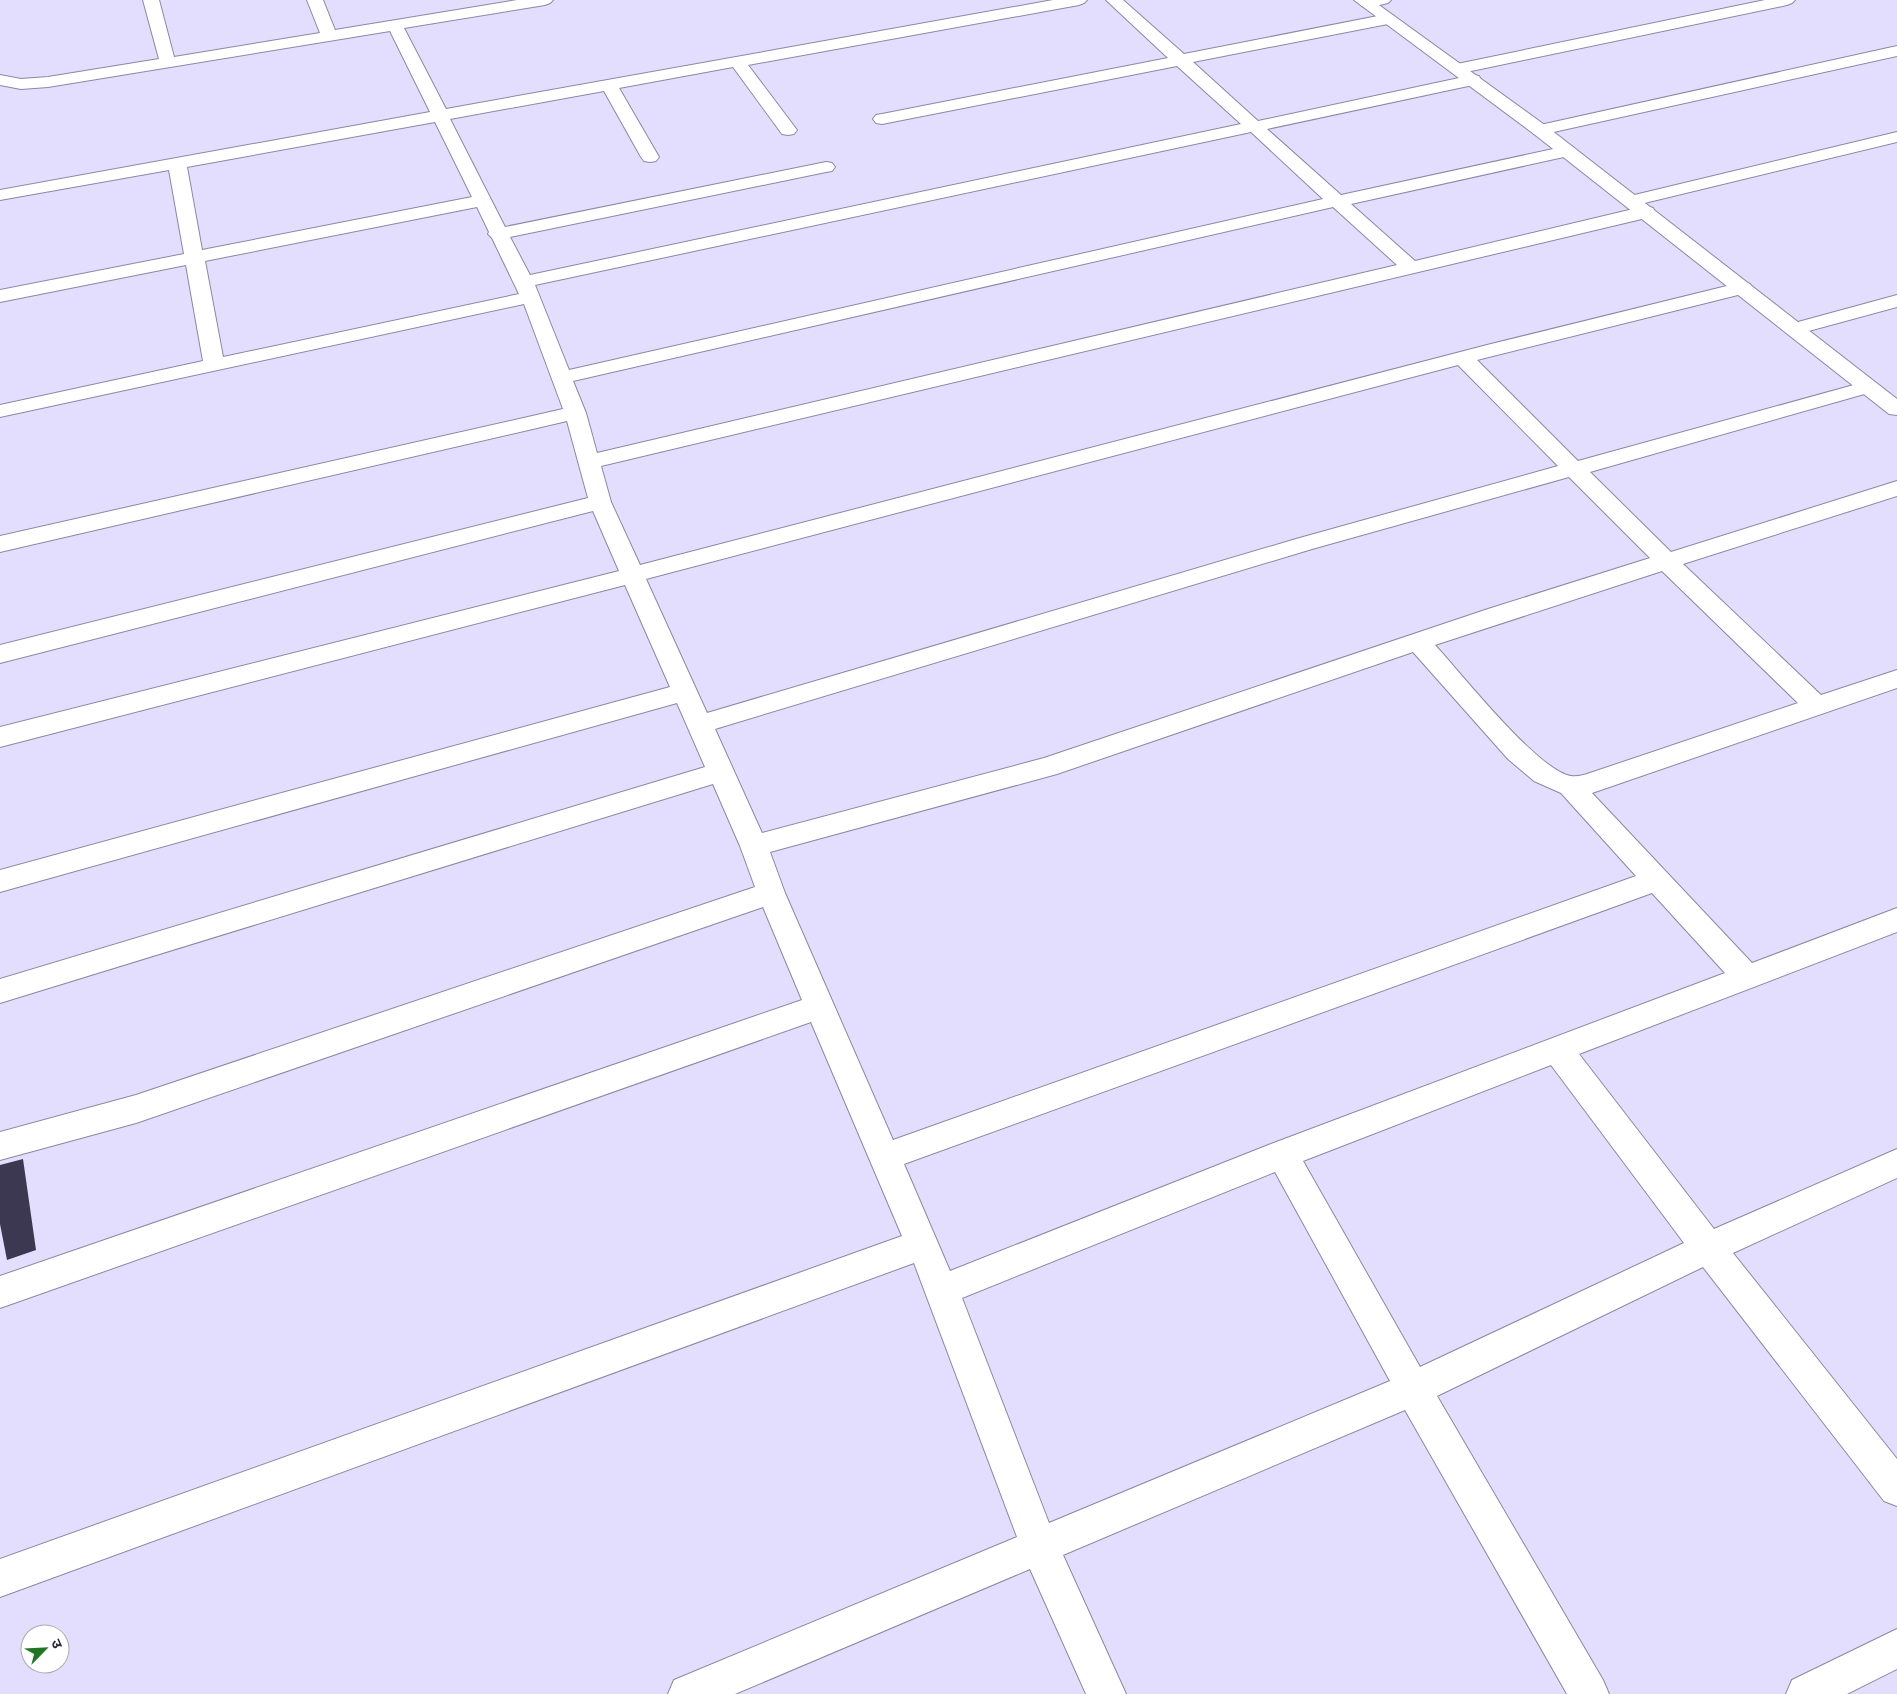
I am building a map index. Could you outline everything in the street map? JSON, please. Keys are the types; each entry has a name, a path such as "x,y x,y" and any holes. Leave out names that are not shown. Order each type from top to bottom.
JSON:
{"street":[{"path":"151,0 168,63"},
{"path":"315,0 329,36"},
{"path":"0,80 6,83 31,83 168,63 546,0"},
{"path":"0,195 1079,0"},
{"path":"1114,0 1409,266"},
{"path":"1457,69 1786,0"},
{"path":"1371,1 1388,19 1540,130 1897,409"},
{"path":"882,119 1388,19"},
{"path":"395,25 497,234 527,290 575,413 600,502 754,846 771,893 942,1290 1039,1545 1106,1694"},
{"path":"1540,130 1897,51"},
{"path":"737,62 788,130"},
{"path":"0,411 214,365 527,290 1252,125 1473,80"},
{"path":"608,84 650,158"},
{"path":"589,462 1409,266 1897,137"},
{"path":"561,378 1337,201 1567,151"},
{"path":"177,163 196,258 214,365"},
{"path":"497,234 826,167"},
{"path":"0,296 481,201"},
{"path":"0,737 633,575 1463,358 1743,288"},
{"path":"1794,329 1897,301"},
{"path":"1463,358 1666,561 1816,706"},
{"path":"700,724 1304,544 1868,387"},
{"path":"0,544 575,413"},
{"path":"754,846 1048,767 1418,642 1897,488"},
{"path":"0,654 600,502"},
{"path":"1418,642 1513,748 1532,766 1570,786 1748,978"},
{"path":"1570,786 1600,780 1897,679"},
{"path":"0,881 685,692"},
{"path":"0,991 721,772"},
{"path":"885,1157 1658,879"},
{"path":"0,1146 136,1109 771,893"},
{"path":"942,1290 1282,1154 1897,920"},
{"path":"0,1292 820,1006"},
{"path":"1558,1050 1708,1248 1897,1488"},
{"path":"1282,1154 1413,1389 1589,1694"},
{"path":"688,1694 1413,1389 1708,1248 1897,1163"},
{"path":"0,1578 922,1244"},
{"path":"1806,1694 1897,1648"}],"building":[{"path":"23,1159 36,1250 7,1260 0,1224 0,1165"}]}
